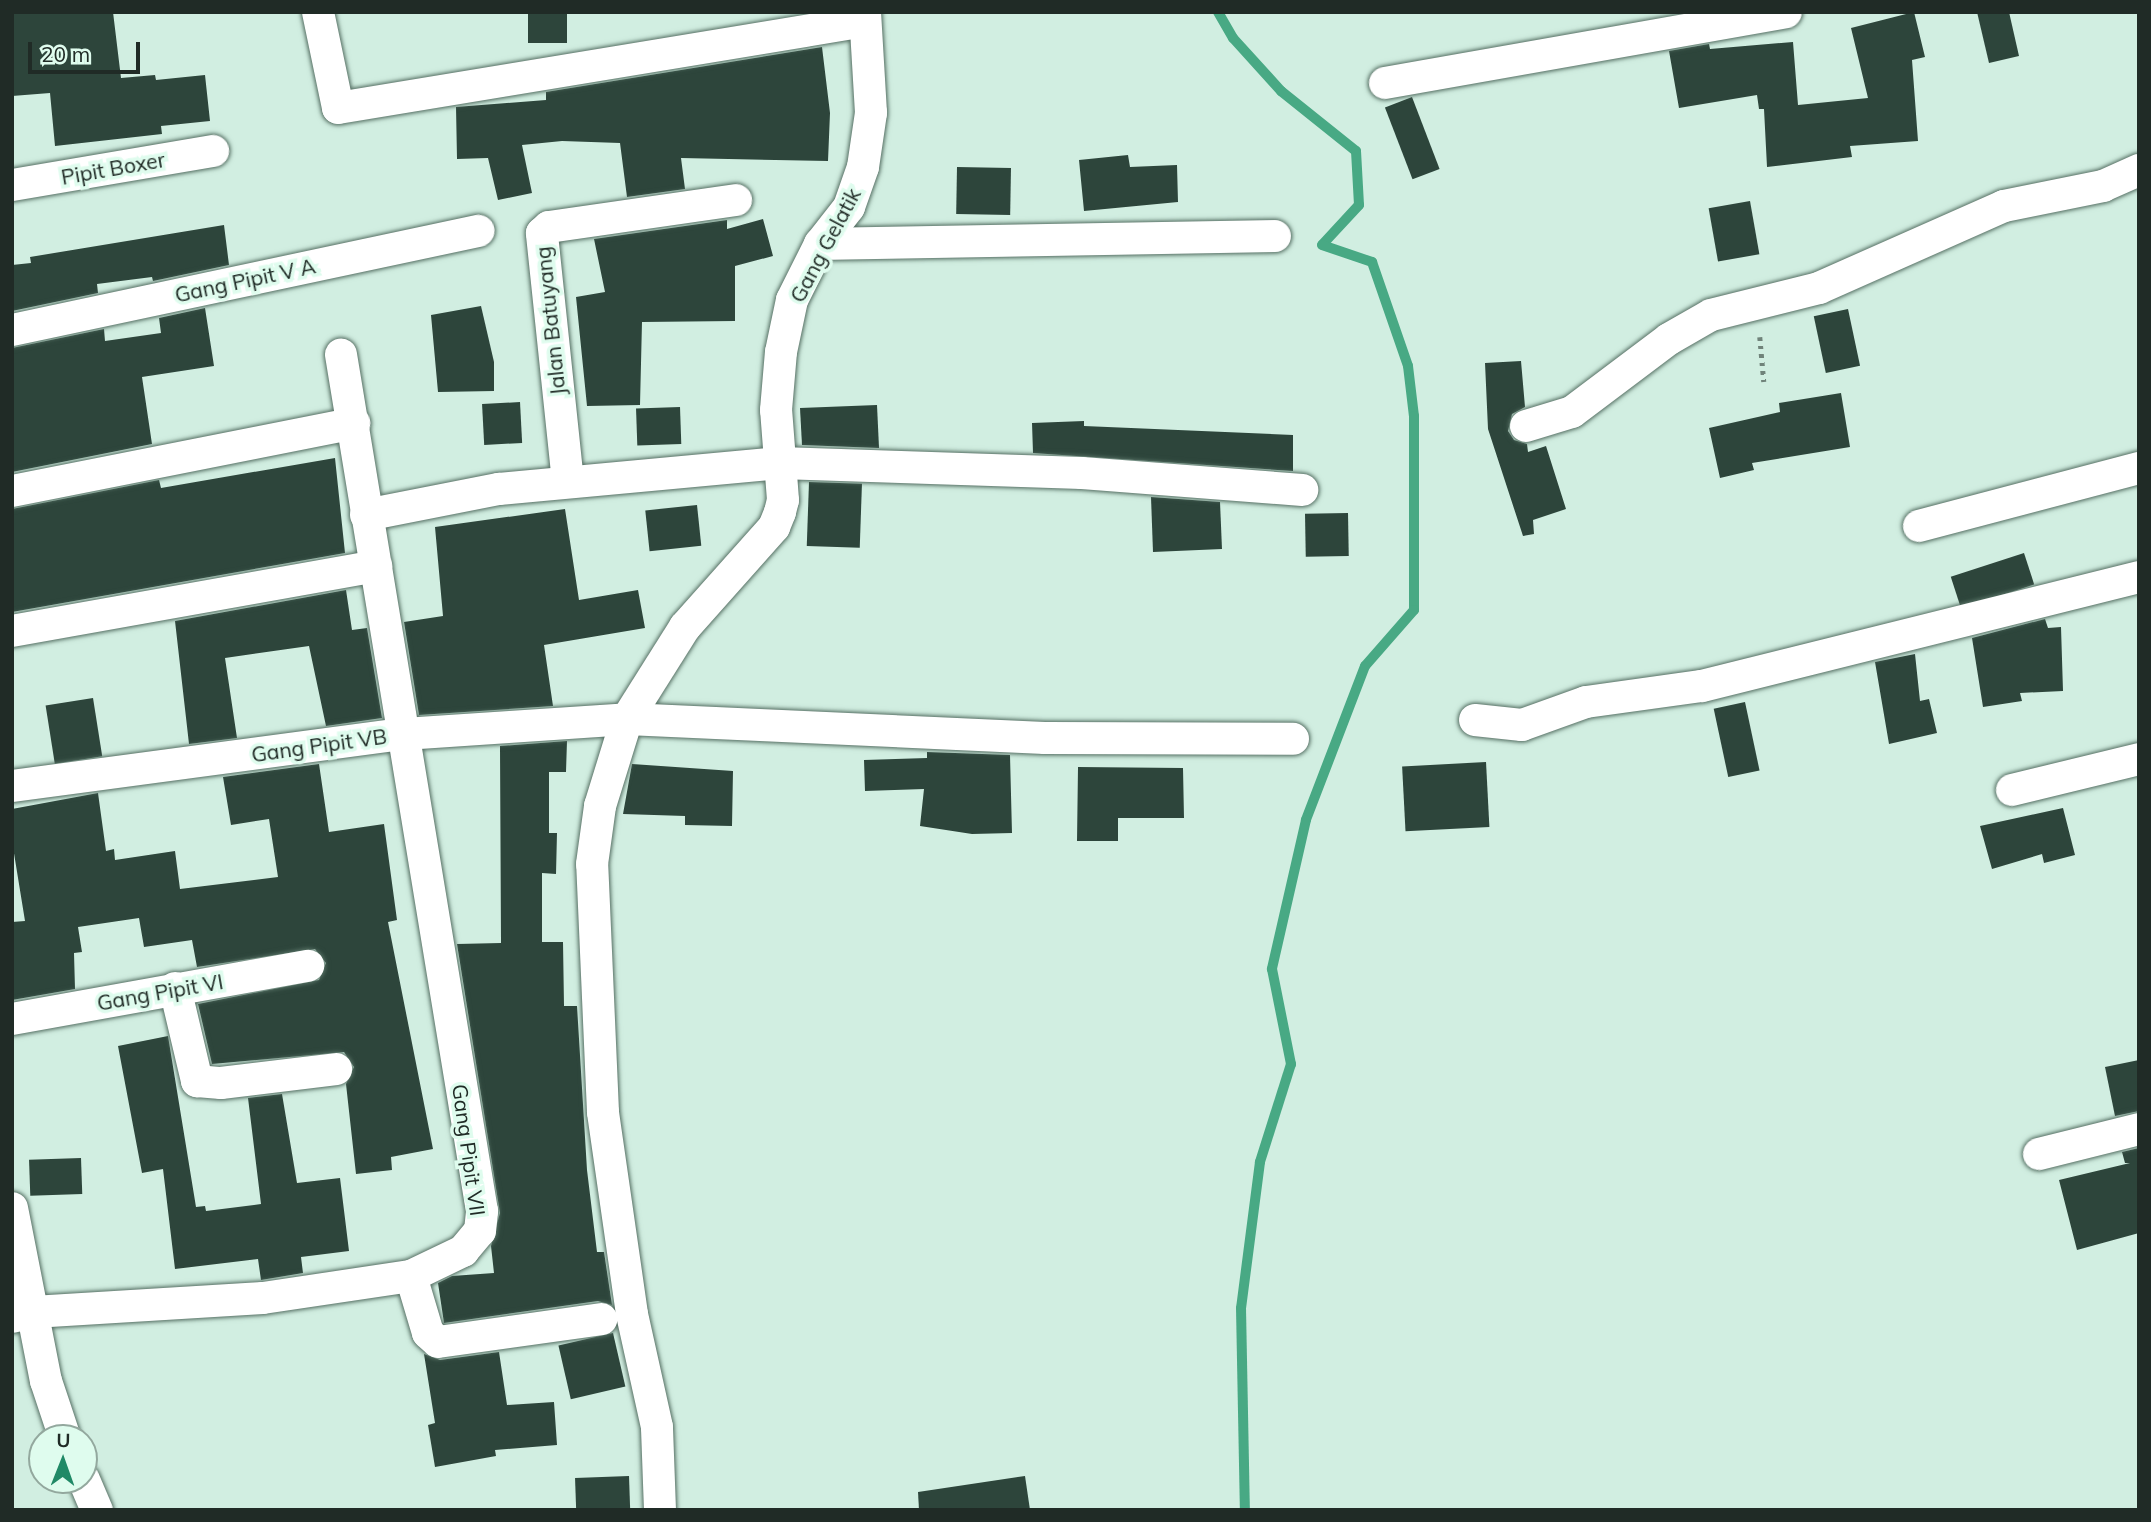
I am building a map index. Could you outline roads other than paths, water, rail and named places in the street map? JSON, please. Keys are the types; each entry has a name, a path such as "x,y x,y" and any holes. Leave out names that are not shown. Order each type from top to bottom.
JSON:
{"street":[{"path":"318,12 340,119 865,17"},
{"path":"1385,83 1786,12"},
{"name":"Gang Gelatik","path":"660,1510 657,1427 632,1314 603,1112 591,921 592,864 600,806 627,719 685,627 774,527 783,500 776,410 780,352 793,300 820,244 849,207 863,167 871,113 865,17"},
{"name":"Pipit Boxer","path":"12,185 213,151"},
{"path":"1526,426 1573,412 1669,339 1712,314 1819,288 2004,206 2103,187 2139,170"},
{"name":"Jalan Batuyang","path":"568,482 542,233 549,227 736,200"},
{"name":"Gang Pipit V A","path":"12,330 479,231"},
{"path":"820,244 1275,236"},
{"name":"Gang Pipit VII","path":"22,1315 263,1298 411,1276 475,1241 482,1211 341,355"},
{"path":"12,491 354,423"},
{"path":"366,514 499,489 780,463 1082,473 1301,490"},
{"path":"1919,526 2139,468"},
{"path":"12,631 376,566"},
{"path":"1475,720 1522,725 1586,702 1702,686 2139,577"},
{"name":"Gang Pipit VB","path":"12,786 404,734 627,719 1045,738 1293,740"},
{"path":"2012,790 2139,759"},
{"name":"Gang Pipit VI","path":"12,1018 308,966"},
{"path":"175,988 197,1081 220,1083 336,1069"},
{"path":"2039,1154 2139,1129"},
{"path":"12,1208 22,1315 60,1424"},
{"path":"411,1276 428,1334 439,1342 601,1319"}],"waterway":[{"path":"1218,12 1233,38 1281,91 1356,151 1359,205 1322,245 1372,262 1408,366 1414,416 1414,610 1365,666 1306,820 1272,969 1291,1064 1260,1162 1241,1308 1245,1510"}]}
